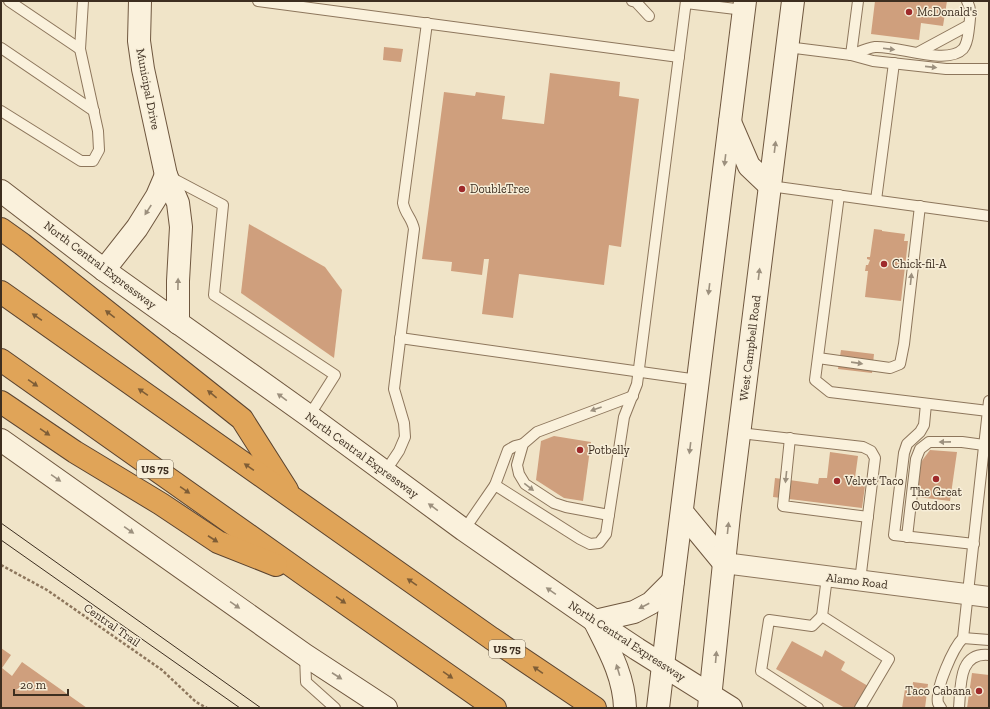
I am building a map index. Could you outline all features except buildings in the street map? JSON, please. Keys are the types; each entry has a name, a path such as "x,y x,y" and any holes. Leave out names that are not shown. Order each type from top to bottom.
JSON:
{"highway":[{"path":"1,229 29,249 242,419 292,498"},
{"name":"US 75","path":"1,292 491,638 595,708"},
{"name":"US 75","path":"1,360 496,708"},
{"path":"1,402 75,452 161,504 218,542 309,578"}],"main road":[{"name":"Municipal Drive","path":"140,1 139,41 143,69 166,175 178,203 181,227 178,281 178,322"},
{"name":"West Campbell Road","path":"710,702 724,563 793,1"},
{"path":"658,708 744,6"},
{"path":"730,121 749,166 770,186"},
{"path":"104,270 137,228 157,196 166,175"},
{"name":"North Central Expressway","path":"1,191 104,270 310,416 464,530 595,621 663,666 710,702 731,708"},
{"path":"1,440 305,654 386,708"},
{"path":"682,512 724,563"},
{"path":"625,708 621,680 616,664 595,621 634,612 651,602 673,581"}],"street":[{"name":"Alamo Road","path":"724,563 989,597"}],"lane":[{"path":"9,1 80,49"},
{"path":"1,111 81,161 93,161 99,150 98,131 80,49 83,1"},
{"path":"258,1 679,57"},
{"path":"632,1 636,2 649,16"},
{"path":"851,55 858,1"},
{"path":"851,55 875,47 919,52 937,56 954,54 962,49 967,42 971,12 967,1"},
{"path":"495,485 590,544 599,543 606,534 624,417 637,384 639,372 686,2 744,6"},
{"path":"385,472 399,451 405,437 404,423 394,389 414,229 413,221 405,212 403,203 426,23"},
{"path":"919,52 969,25"},
{"path":"787,47 851,55 873,61 946,69 986,68"},
{"path":"1,48 94,111"},
{"path":"876,200 894,63"},
{"path":"166,175 223,205 214,295 335,375 310,416"},
{"path":"770,186 989,216"},
{"path":"839,195 815,380 830,392 926,404 988,406 963,638 957,644 952,653 940,684 938,702 941,708"},
{"path":"818,358 890,368 900,364 904,344 920,206"},
{"path":"400,338 698,380"},
{"path":"464,530 495,485 508,450 522,444 536,432 633,396"},
{"path":"926,404 924,425 920,432 907,444 904,453 894,535 974,544"},
{"path":"740,433 863,447 871,451 875,458 860,581"},
{"path":"790,438 783,506 868,516"},
{"path":"908,536 916,459 920,449 929,442 962,442 984,445"},
{"path":"522,444 517,465 519,474 525,484 554,503 566,507 608,515"},
{"path":"818,708 761,671 769,620 812,626 822,616 827,577"},
{"path":"822,616 889,659 860,708"},
{"path":"963,638 989,640"},
{"path":"305,654 306,682 335,708"},
{"path":"959,708 963,674 967,662 975,656 989,655"}],"path":[{"name":"Central Trail","path":"1,565 47,590 162,670 196,702 207,708"}],"tram line":[{"path":"1,523 261,708"},
{"path":"1,540 240,708"}],"place":[{"name":"McDonald's","path":"909,12"},
{"name":"DoubleTree","path":"462,189"},
{"name":"Chick-fil-A","path":"884,264"},
{"name":"Potbelly","path":"580,450"},
{"name":"The Great Outdoors","path":"936,479"},
{"name":"Velvet Taco","path":"837,481"},
{"name":"Taco Cabana","path":"979,691"}]}
